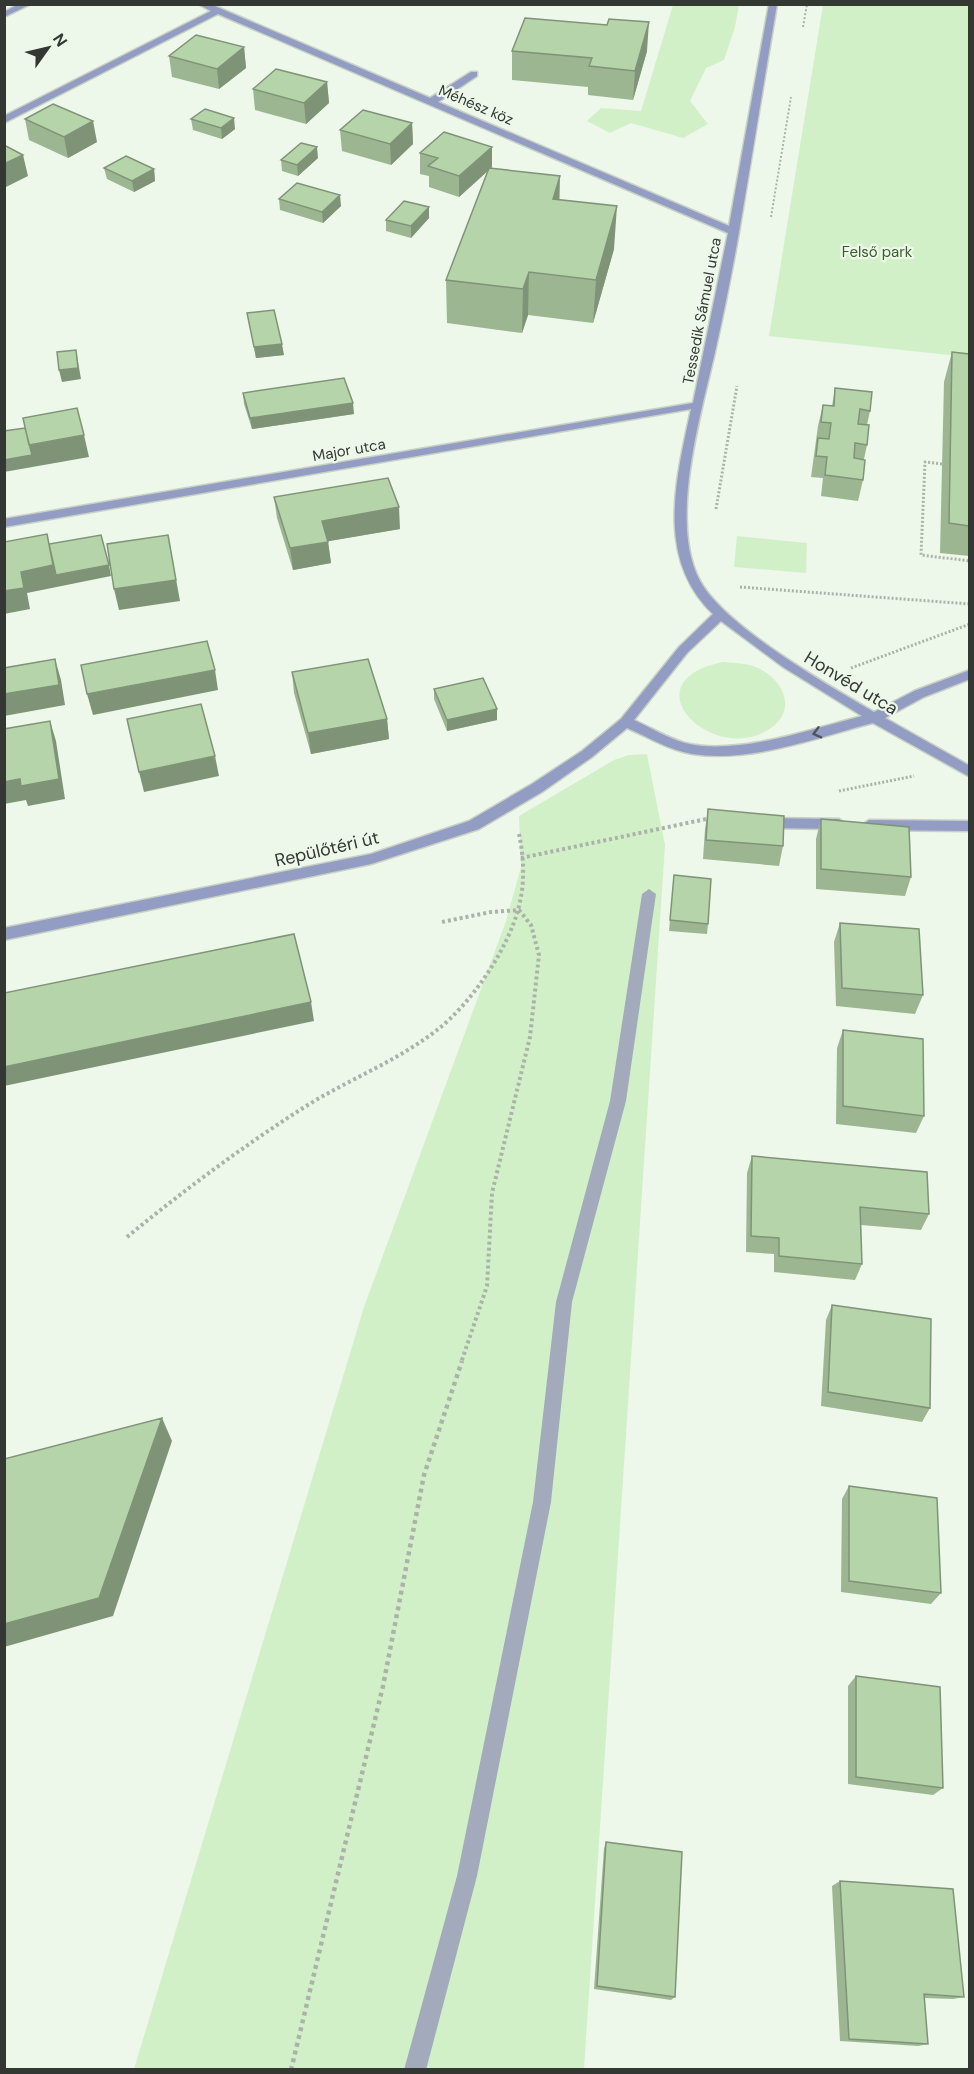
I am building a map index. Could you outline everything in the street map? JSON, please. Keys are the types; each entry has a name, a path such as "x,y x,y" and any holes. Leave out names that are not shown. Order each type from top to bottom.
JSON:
{"street":[{"path":"4,15 27,4"},
{"name":"Tessedik Sámuel utca","path":"721,614 693,581 685,560 681,536 681,508 698,405 734,232 773,4"},
{"name":"Méhész köz","path":"204,5 734,232"},
{"path":"4,120 217,11"},
{"path":"430,102 474,74"},
{"name":"Major utca","path":"4,524 698,405"},
{"name":"Honvéd utca","path":"721,614 792,668 873,718 969,772"},
{"name":"Repülőtéri út","path":"4,934 371,859 474,825 511,804 587,754 626,722 683,650 721,614"},
{"path":"626,722 679,746 715,750 758,748 873,718 919,694 969,674"},
{"path":"755,823 969,826"}],"path":[{"path":"800,38 807,4"},
{"path":"771,218 792,94"},
{"path":"716,509 738,379"},
{"path":"942,464 925,462 921,555 969,561"},
{"path":"741,592 732,586 969,604"},
{"path":"851,668 969,624"},
{"path":"842,662 905,703"},
{"path":"838,792 920,774 927,776 947,759"},
{"path":"127,1237 174,1197 266,1133 315,1101 384,1063 437,1030 454,1015 502,945 519,910 522,887 521,839 511,804"},
{"path":"521,858 720,816"},
{"path":"442,922 491,912 519,910"},
{"path":"291,2070 382,1686 424,1475 487,1286 492,1193 530,1037 539,955 531,925 519,910"}],"green space":[{"path":"673,5 739,5 735,27 724,60 706,68 690,101 708,124 683,138 631,123 610,133 587,121 601,108 641,111"},
{"name":"Felső park","path":"823,5 969,5 969,357 769,336"},
{"path":"737,536 807,543 806,573 734,567"},
{"path":"723,662 758,668 775,680 784,696 785,704 784,713 771,728 749,737 726,737 705,730 689,718 680,702 681,686 695,672"},
{"path":"647,754 665,845 584,2069 134,2069 364,1307 506,921 521,867 519,816 614,760 629,755"}],"building":[{"path":"525,18 607,25 609,19 649,22 635,71 589,66 592,58 512,51"},
{"path":"196,35 244,47 217,69 169,56"},
{"path":"276,69 327,82 304,103 253,89"},
{"path":"53,104 93,121 64,137 25,119"},
{"path":"205,109 234,118 221,128 191,119"},
{"path":"363,110 412,123 390,144 340,130"},
{"path":"444,132 492,147 459,176 428,166 438,158 420,153"},
{"path":"301,143 317,147 297,165 281,160"},
{"path":"4,145 23,155 4,164"},
{"path":"126,156 154,169 132,181 104,168"},
{"path":"489,168 560,176 553,199 617,206 596,280 529,272 523,289 446,280"},
{"path":"297,183 340,195 322,212 279,199"},
{"path":"404,201 429,207 411,226 386,220"},
{"path":"274,310 282,344 254,347 247,313"},
{"path":"76,350 78,368 59,370 57,352"},
{"path":"952,352 969,354 969,526 949,523"},
{"path":"344,378 353,403 250,418 243,393"},
{"path":"835,388 872,392 870,411 860,409 858,424 869,425 867,445 855,443 854,458 865,460 863,480 825,475 827,457 816,456 818,438 829,439 831,423 821,422 823,405 834,406"},
{"path":"77,408 84,435 29,445 23,418"},
{"path":"25,428 32,455 4,460 4,431"},
{"path":"388,478 399,507 322,521 328,542 290,548 274,497"},
{"path":"47,534 53,565 21,572 24,588 4,591 4,542"},
{"path":"101,535 109,565 56,575 49,544"},
{"path":"168,535 176,580 114,589 107,544"},
{"path":"207,641 215,670 87,694 81,665"},
{"path":"55,659 59,685 4,694 4,668"},
{"path":"368,659 387,719 308,733 292,672"},
{"path":"483,678 497,709 447,720 434,689"},
{"path":"201,704 215,756 139,772 127,719"},
{"path":"50,721 59,779 21,786 20,779 4,782 4,729"},
{"path":"708,809 784,816 783,846 706,840"},
{"path":"821,819 909,827 911,877 821,869"},
{"path":"674,875 711,879 708,924 670,920"},
{"path":"840,923 919,929 923,995 842,988"},
{"path":"294,934 311,1002 4,1067 4,993"},
{"path":"843,1030 923,1039 924,1116 843,1106"},
{"path":"752,1156 927,1172 929,1214 860,1207 862,1264 779,1256 779,1238 751,1236"},
{"path":"832,1305 931,1319 930,1408 828,1392"},
{"path":"162,1418 99,1598 4,1624 4,1459"},
{"path":"849,1486 937,1498 941,1593 849,1581"},
{"path":"856,1676 940,1687 943,1788 856,1777"},
{"path":"606,1842 682,1852 675,1997 597,1986"},
{"path":"840,1881 953,1889 964,1997 924,1994 928,2044 849,2039"}],"waterway":[{"path":"415,2070 467,1876 542,1502 564,1302 618,1101 649,894"}]}
